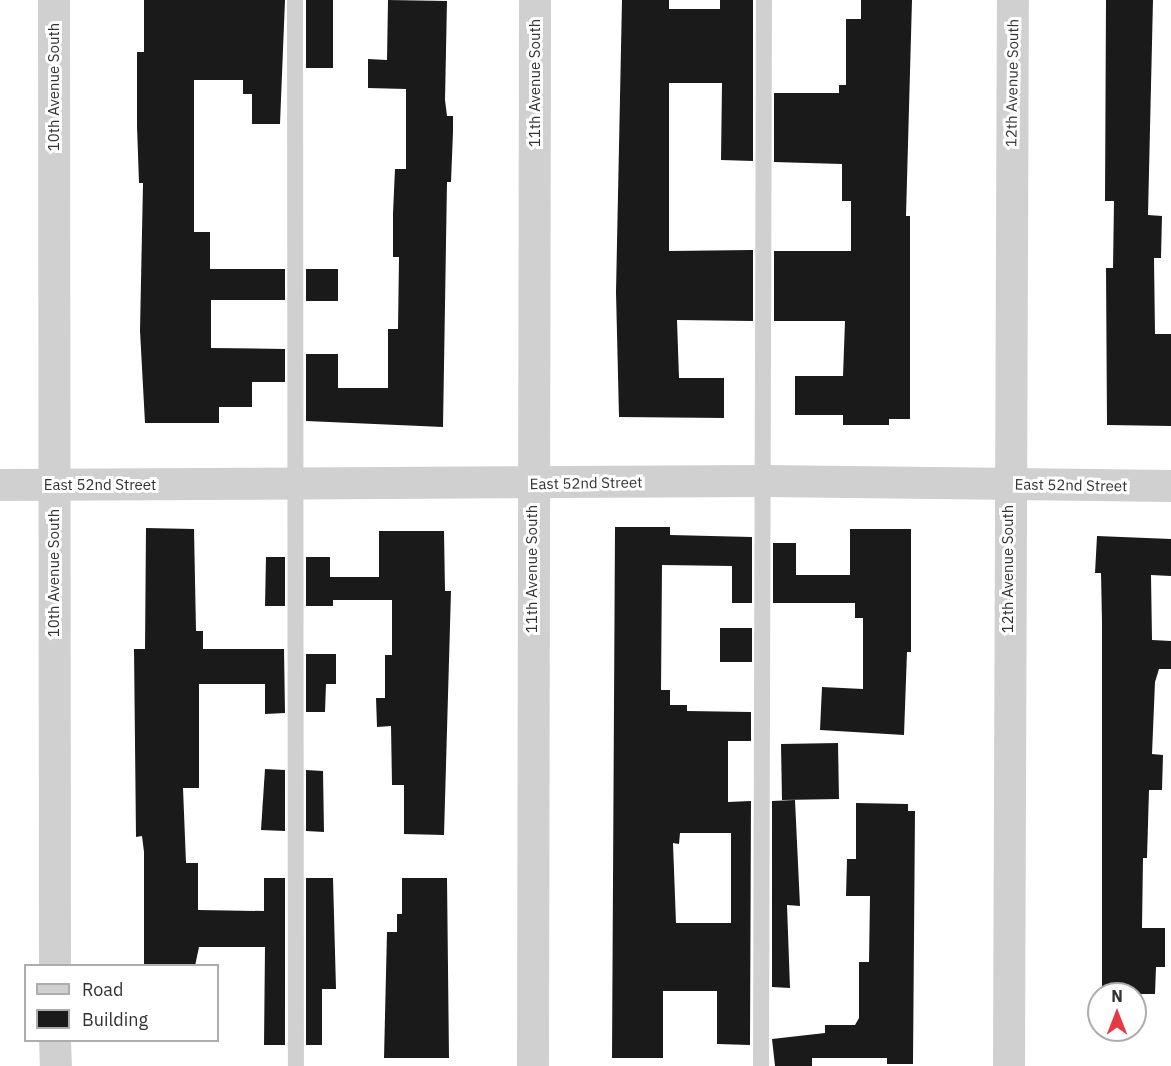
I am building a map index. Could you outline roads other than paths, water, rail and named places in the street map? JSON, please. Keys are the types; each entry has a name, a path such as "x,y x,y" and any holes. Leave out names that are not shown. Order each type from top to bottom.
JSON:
{"street":[{"name":"10th Avenue South","path":"54,0 55,964"},
{"name":"11th Avenue South","path":"533,1066 532,483 535,0"},
{"name":"12th Avenue South","path":"1009,1066 1008,484 1013,0"},
{"name":"East 52nd Street","path":"0,484 295,485 764,481 1171,486"},
{"path":"56,1042 56,1066"}],"lane":[{"path":"295,0 296,1066"},
{"path":"760,1066 764,481 764,0"}]}
